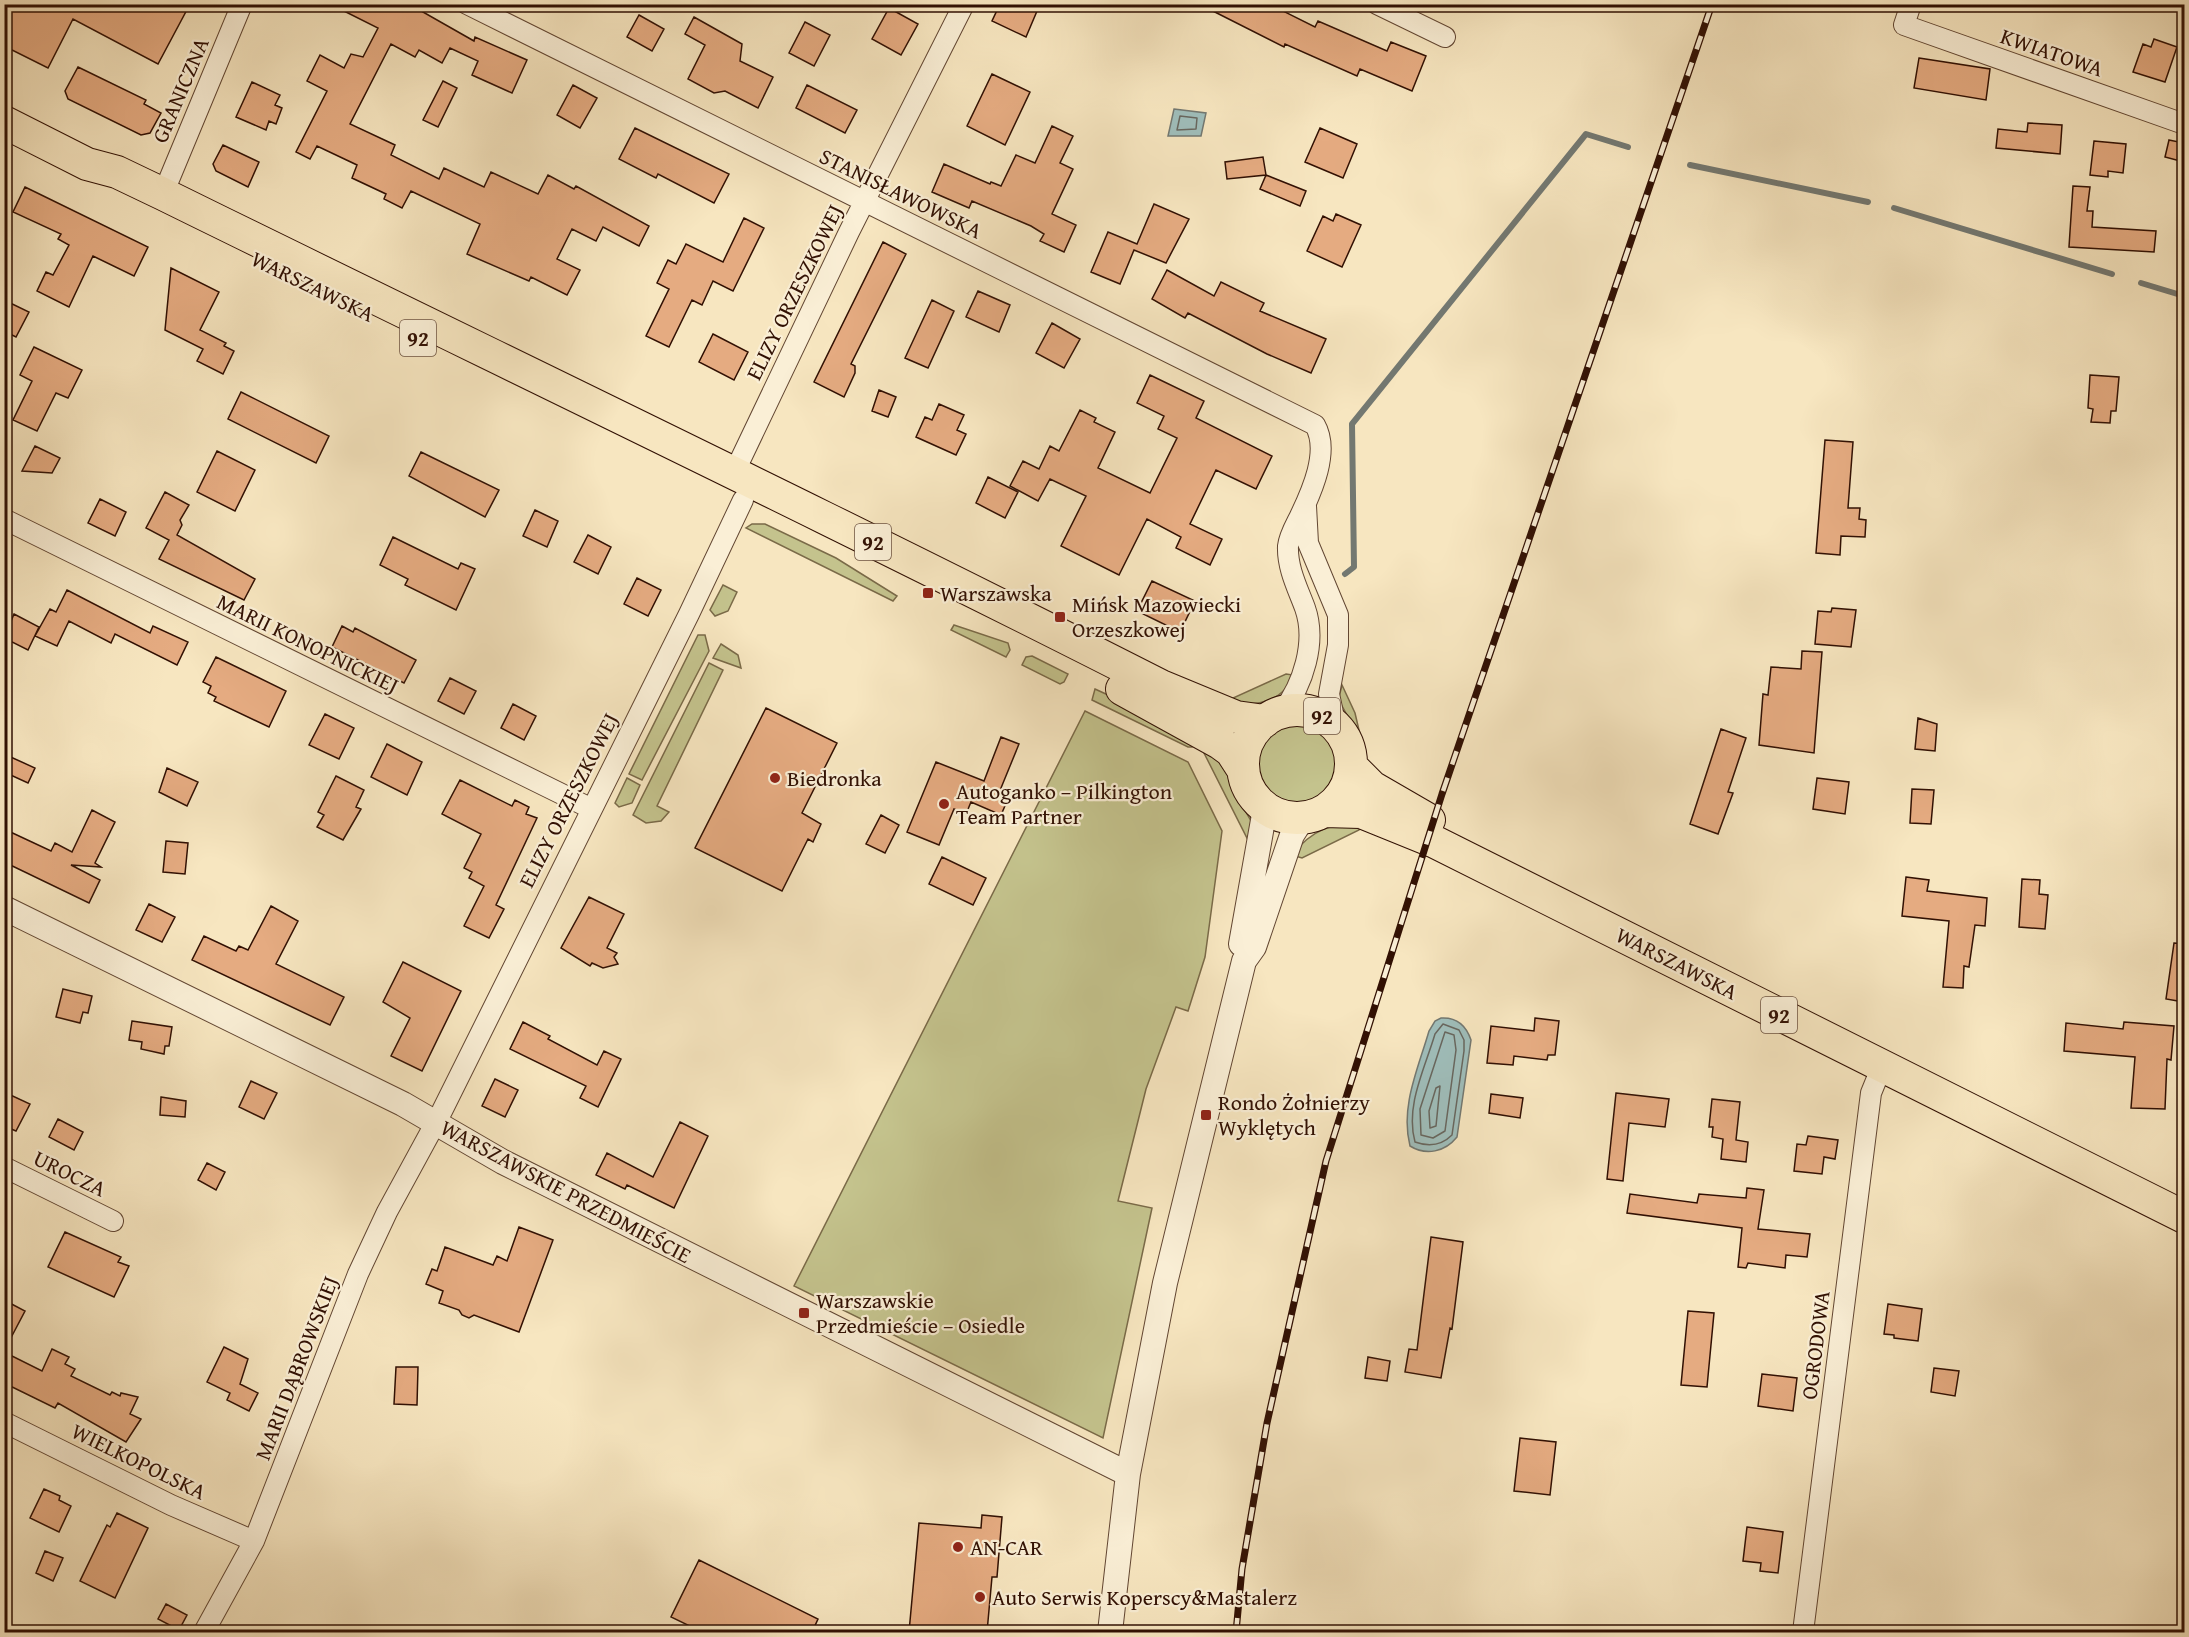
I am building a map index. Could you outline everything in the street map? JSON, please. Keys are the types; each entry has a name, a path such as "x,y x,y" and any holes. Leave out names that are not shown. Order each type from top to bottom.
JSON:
{"main road":[{"name":"WARSZAWSKA","path":"4,122 87,164 117,172 163,194 504,363 746,494 1147,702 1220,743 1231,751 1242,768"},
{"name":"WARSZAWSKA","path":"87,164 110,187 746,494 1161,686 1236,717 1274,717"},
{"name":"92","path":"1274,717 1308,711 1323,716 1336,727 1346,741 1351,766"},
{"path":"1242,768 1249,737 1274,717"},
{"name":"WARSZAWSKA","path":"1351,766 1372,787 1420,815 2184,1197"},
{"path":"1314,815 1336,802 1345,789 1351,766"},
{"name":"92","path":"1242,768 1246,784 1254,798 1265,809 1280,816 1314,815"},
{"name":"WARSZAWSKA","path":"1314,815 1361,812 1406,828 2184,1217"}],"street":[{"name":"GRANICZNA","path":"163,194 242,4"},
{"name":"STANISŁAWOWSKA","path":"467,4 1315,425 1322,445 1306,504"},
{"name":"ELIZY ORZESZKOWEJ","path":"434,1122 689,614 746,494 865,203 964,4"},
{"path":"1377,4 1445,37"},
{"name":"KWIATOWA","path":"1911,4 1904,25 2184,124"},
{"path":"1274,717 1294,697 1310,635 1306,611 1291,567 1288,546 1306,504"},
{"path":"1306,504 1308,543 1338,615 1338,645 1329,694 1336,727"},
{"name":"MARII KONOPNICKIEJ","path":"4,519 590,808"},
{"path":"1245,961 1241,944 1265,809"},
{"path":"1110,1632 1128,1474 1165,1283 1245,961 1254,947 1292,835 1314,815"},
{"name":"WARSZAWSKIE PRZEDMIEŚCIE","path":"4,908 434,1122 523,1172 1128,1474"},
{"name":"OGRODOWA","path":"1803,1632 1871,1094 1882,1066"},
{"name":"MARII DĄBROWSKIEJ","path":"204,1632 254,1541 358,1274 434,1122"},
{"name":"UROCZA","path":"4,1167 113,1221"},
{"name":"WIELKOPOLSKA","path":"4,1422 171,1505 254,1541"}],"shaded area":[{"path":"752,524 765,524 836,558 897,596 893,601 746,528"},
{"path":"723,585 737,592 728,611 715,616 710,610"},
{"path":"954,625 1008,643 1010,650 1006,657 951,630"},
{"path":"698,635 705,635 709,651 642,780 629,774"},
{"path":"721,644 738,655 741,668 713,658"},
{"path":"1032,656 1068,674 1064,682 1060,684 1022,665 1026,657"},
{"path":"709,663 723,670 657,806 669,812 661,821 646,823 633,815"},
{"path":"1286,674 1293,675 1289,684 1276,697 1259,703 1230,703 1233,698"},
{"path":"1342,685 1355,713 1362,743 1341,704 1339,697"},
{"path":"1095,689 1145,712 1197,741 1192,747 1188,747 1092,700"},
{"path":"1085,711 1188,762 1222,831 1205,957 1188,1011 1176,1007 1146,1089 1118,1201 1152,1208 1103,1438 794,1286"},
{"path":"1288,722 1304,722 1327,734 1336,748 1339,765 1336,782 1327,796 1304,808 1288,808 1272,801 1260,789 1253,773 1253,757 1260,741 1272,729"},
{"path":"1208,746 1227,765 1235,793 1251,821 1250,844 1204,753"},
{"path":"627,778 640,785 632,803 619,807 615,803"},
{"path":"1363,821 1359,830 1302,858 1292,855 1307,839 1323,829"}],"water":[{"path":"1174,109 1206,113 1201,136 1168,136"},
{"path":"1441,1018 1452,1019 1460,1023 1471,1040 1457,1137 1447,1146 1429,1152 1410,1146 1407,1117 1412,1088 1429,1031 1435,1021"}],"building":[{"path":"14,4 190,4 158,64 73,19 48,68 4,46 4,25"},
{"path":"330,4 409,4 474,41 475,37 527,60 512,93 472,75 478,61 450,48 442,63 419,50 415,57 391,44 350,124 395,145 391,155 439,179 444,168 484,187 491,172 538,194 548,175 574,189 576,186 649,226 639,246 603,227 596,241 572,229 557,259 580,270 567,295 531,277 529,281 467,254 480,224 411,191 402,208 384,199 386,194 352,178 357,165 317,146 310,159 296,152 327,91 307,81 320,55 344,68 351,54 363,57 378,28"},
{"path":"1000,4 1040,4 1026,37 992,21"},
{"path":"1199,4 1269,4 1315,27 1318,21 1387,51 1391,42 1426,56 1412,91 1360,69 1357,76 1285,44 1284,47"},
{"path":"889,8 918,24 901,55 872,39"},
{"path":"639,15 664,29 652,51 627,37"},
{"path":"694,17 742,44 740,61 773,77 758,108 725,91 714,93 688,79 705,45 685,34"},
{"path":"805,22 830,35 814,66 789,53"},
{"path":"2154,39 2177,47 2165,82 2133,72 2143,44 2151,47"},
{"path":"1919,58 1990,69 1986,100 1914,88"},
{"path":"78,67 146,100 144,104 161,113 150,133 141,135 68,99 65,91"},
{"path":"992,74 1030,92 1005,145 967,126"},
{"path":"443,81 457,88 438,127 423,120"},
{"path":"252,82 280,95 275,105 282,108 276,124 269,121 266,130 236,117"},
{"path":"573,85 597,98 580,128 557,115"},
{"path":"807,85 857,110 845,133 796,108"},
{"path":"2028,123 2062,125 2060,154 1996,148 1998,129 2027,132"},
{"path":"1052,126 1073,136 1060,163 1073,169 1052,214 1076,225 1064,252 1040,241 1044,234 1031,226 972,201 969,208 932,192 944,164 990,184 991,182 1001,186 1016,155 1035,163"},
{"path":"635,128 729,174 714,203 658,174 656,178 619,159"},
{"path":"1320,128 1357,144 1343,178 1305,162"},
{"path":"2169,140 2184,143 2184,162 2165,157"},
{"path":"2094,141 2126,144 2123,173 2108,171 2108,177 2090,175"},
{"path":"223,145 259,162 248,187 216,171 213,164"},
{"path":"1263,157 1266,175 1227,179 1225,162"},
{"path":"1266,175 1306,191 1300,206 1260,189"},
{"path":"2073,186 2090,187 2087,211 2093,211 2092,227 2156,231 2154,252 2069,247"},
{"path":"25,187 148,247 134,276 93,256 69,307 37,291 46,272 53,275 69,245 58,239 61,234 13,212"},
{"path":"1154,204 1189,219 1166,263 1134,250 1120,284 1091,272 1108,232 1137,244"},
{"path":"1336,214 1361,225 1342,267 1307,251 1323,216 1333,221"},
{"path":"744,218 764,228 733,291 713,281 702,305 692,300 669,347 646,336 669,289 657,283 668,260 676,264 686,244 723,262"},
{"path":"883,242 906,254 851,364 855,366 855,373 844,397 814,382"},
{"path":"171,268 219,292 200,330 226,343 224,346 234,351 223,374 197,361 203,349 165,330"},
{"path":"1167,270 1214,296 1221,282 1264,303 1260,311 1326,339 1311,373 1267,354 1188,313 1185,318 1152,299"},
{"path":"978,291 1010,305 999,332 966,317"},
{"path":"4,300 29,312 16,337 4,331"},
{"path":"932,300 954,311 928,368 905,358"},
{"path":"1052,323 1080,339 1064,368 1036,353"},
{"path":"713,334 748,352 734,380 699,362"},
{"path":"34,347 82,370 68,398 56,393 37,431 13,420 32,381 20,375"},
{"path":"1150,375 1204,401 1196,418 1272,456 1256,489 1216,470 1190,524 1222,539 1210,565 1176,548 1181,537 1147,519 1119,575 1061,546 1086,496 1050,479 1038,501 1010,486 1023,461 1039,469 1050,446 1059,451 1080,410 1096,418 1094,422 1115,432 1098,468 1150,493 1177,438 1158,429 1164,416 1137,403"},
{"path":"2090,375 2119,377 2116,411 2111,411 2110,423 2091,422 2093,409 2088,408"},
{"path":"879,390 896,397 888,417 872,411"},
{"path":"241,392 329,436 316,463 228,419"},
{"path":"939,404 964,415 957,430 966,434 956,455 916,437 925,417 932,420"},
{"path":"1825,440 1853,442 1848,508 1860,508 1859,519 1866,520 1865,537 1841,536 1840,555 1816,553"},
{"path":"35,446 60,458 52,473 22,471"},
{"path":"217,451 255,470 235,511 197,492"},
{"path":"421,452 499,490 485,517 409,476"},
{"path":"988,477 1018,492 1005,518 976,503"},
{"path":"165,492 189,505 180,520 182,525 177,535 255,579 244,600 159,559 169,540 146,528"},
{"path":"100,499 126,512 115,536 88,523"},
{"path":"535,510 558,521 547,547 523,536"},
{"path":"588,535 611,547 598,574 574,562"},
{"path":"393,537 458,569 461,563 475,569 456,610 405,585 408,579 380,565"},
{"path":"637,578 661,590 648,616 624,604"},
{"path":"1152,581 1195,601 1180,632 1137,611"},
{"path":"67,590 150,633 153,626 188,642 177,665 115,634 111,643 69,621 57,646 35,636 50,609 56,612"},
{"path":"1832,608 1856,610 1851,647 1815,644 1818,611 1831,612"},
{"path":"14,614 39,627 28,650 4,638"},
{"path":"342,626 353,632 355,628 416,660 404,683 332,647"},
{"path":"1802,651 1822,652 1814,753 1759,745 1763,694 1768,695 1771,667 1801,669"},
{"path":"216,657 286,691 269,727 214,701 216,697 208,693 211,686 203,682"},
{"path":"450,678 476,691 464,714 438,701"},
{"path":"513,704 536,716 524,740 501,728"},
{"name":"Biedronka","path":"766,708 837,743 802,813 821,824 813,842 808,839 782,891 695,848"},
{"path":"325,714 354,728 339,759 309,745"},
{"path":"1918,718 1937,724 1935,751 1915,749"},
{"path":"1721,729 1746,738 1728,792 1733,793 1718,834 1690,824"},
{"name":"Autoganko – Pilkington Team Partner","path":"1001,737 1019,744 1001,788 1011,792 1001,815 971,802 966,814 954,809 939,845 907,832 936,762 984,781"},
{"path":"387,744 422,762 407,795 371,777"},
{"path":"4,754 35,768 28,783 4,772"},
{"path":"167,768 198,782 187,806 159,792"},
{"path":"336,776 364,790 356,807 361,809 343,840 317,827 324,815 318,812"},
{"path":"1817,778 1849,782 1845,814 1813,809"},
{"path":"460,780 512,806 515,800 529,807 526,814 537,818 496,905 504,909 489,938 464,926 484,886 469,878 472,872 464,868 481,834 442,814"},
{"path":"1912,789 1934,790 1931,824 1910,823"},
{"path":"92,810 115,822 95,863 101,867 71,865 100,880 89,903 4,862 4,829 51,851 55,843 72,852"},
{"path":"881,815 899,825 885,853 866,844"},
{"path":"166,841 188,843 185,874 163,872"},
{"path":"942,857 986,878 973,905 929,884"},
{"path":"1906,877 1929,880 1927,891 1987,898 1985,926 1975,925 1969,967 1964,966 1963,988 1943,987 1949,921 1902,916"},
{"path":"2022,879 2040,880 2039,894 2048,895 2045,929 2019,927"},
{"path":"589,897 624,914 607,948 617,953 614,957 618,964 603,968 592,963 590,966 561,948"},
{"path":"149,904 175,917 162,942 136,930"},
{"path":"271,906 298,921 276,964 344,997 330,1025 192,960 204,936 236,951 239,946 248,950"},
{"path":"2174,943 2184,944 2184,1002 2166,999"},
{"path":"403,962 461,991 422,1071 391,1056 410,1018 383,1002"},
{"path":"63,989 92,996 88,1013 83,1012 80,1023 56,1017"},
{"path":"1535,1018 1559,1021 1555,1055 1548,1055 1547,1060 1514,1056 1513,1065 1487,1063 1491,1026 1534,1031"},
{"path":"132,1021 172,1027 169,1046 165,1046 164,1054 141,1049 142,1042 129,1040"},
{"path":"523,1022 550,1036 548,1039 597,1065 604,1051 621,1059 598,1107 580,1098 586,1086 510,1049"},
{"path":"2124,1022 2174,1026 2171,1060 2167,1059 2165,1109 2131,1108 2135,1057 2064,1051 2066,1023 2123,1029"},
{"path":"495,1079 518,1090 505,1117 482,1106"},
{"path":"251,1081 277,1093 264,1119 239,1107"},
{"path":"4,1092 30,1104 16,1131 4,1126"},
{"path":"1616,1093 1669,1099 1665,1127 1629,1123 1623,1181 1607,1179"},
{"path":"1491,1094 1523,1098 1520,1118 1489,1113"},
{"path":"161,1097 186,1101 185,1117 160,1115"},
{"path":"1712,1099 1740,1102 1736,1140 1748,1142 1746,1162 1721,1159 1723,1139 1712,1137 1713,1127 1709,1127"},
{"path":"58,1119 83,1132 74,1150 49,1137"},
{"path":"680,1122 708,1136 674,1208 627,1185 625,1189 596,1175 607,1153 653,1177"},
{"path":"1808,1136 1838,1140 1835,1159 1824,1157 1822,1174 1794,1171 1797,1144 1806,1145"},
{"path":"207,1163 225,1172 216,1190 198,1180"},
{"path":"1747,1188 1764,1190 1758,1229 1810,1234 1807,1257 1786,1255 1785,1268 1748,1263 1746,1268 1738,1267 1742,1228 1627,1213 1630,1194 1697,1203 1699,1194 1746,1198"},
{"path":"519,1227 553,1240 519,1332 474,1315 469,1318 462,1315 459,1310 439,1303 443,1291 426,1284 432,1269 437,1271 445,1247 493,1265 497,1256 507,1261"},
{"path":"65,1232 121,1257 118,1262 129,1266 114,1297 48,1267"},
{"path":"1431,1237 1463,1242 1452,1329 1450,1328 1441,1378 1405,1372 1409,1349 1417,1350"},
{"path":"4,1300 25,1311 4,1351"},
{"path":"1888,1304 1922,1309 1918,1341 1894,1338 1894,1335 1884,1334"},
{"path":"1688,1311 1714,1313 1707,1387 1681,1385"},
{"path":"224,1347 248,1359 240,1384 258,1393 249,1411 227,1400 230,1393 207,1382"},
{"path":"52,1349 69,1357 65,1364 75,1369 71,1376 110,1395 112,1392 120,1396 121,1393 138,1397 130,1414 141,1419 126,1442 58,1403 55,1408 4,1383 4,1352 42,1371"},
{"path":"1368,1357 1390,1361 1387,1381 1365,1378"},
{"path":"396,1367 418,1367 417,1405 394,1404"},
{"path":"1934,1368 1959,1371 1955,1396 1931,1392"},
{"path":"1762,1374 1797,1378 1793,1411 1758,1406"},
{"path":"1520,1438 1556,1442 1550,1495 1514,1491"},
{"path":"44,1489 60,1496 59,1500 71,1506 59,1532 30,1518"},
{"path":"117,1513 148,1528 115,1598 80,1581 107,1525 110,1527"},
{"path":"982,1515 1002,1517 997,1577 992,1577 987,1632 909,1632 919,1523 981,1528"},
{"path":"1747,1527 1783,1532 1778,1573 1760,1571 1761,1563 1743,1561"},
{"path":"45,1551 63,1558 53,1581 36,1573"},
{"path":"699,1560 818,1619 812,1632 690,1632 692,1627 671,1617"},
{"path":"166,1604 187,1615 179,1630 158,1619"}],"waterway":[{"path":"1345,574 1354,567 1352,424 1586,134 1628,147"},
{"path":"1690,165 1868,202"},
{"path":"1894,208 2112,274"},
{"path":"2141,283 2184,296"}],"railway":[{"path":"1236,1632 1242,1569 1267,1423 1326,1161 1442,794 1712,4"}],"place":[{"name":"Warszawska","path":"928,593"},
{"name":"Mińsk Mazowiecki Orzeszkowej","path":"1060,617"},
{"name":"Biedronka","path":"775,778"},
{"name":"Autoganko – Pilkington Team Partner","path":"944,804"},
{"name":"Rondo Żołnierzy Wyklętych","path":"1206,1115"},
{"name":"Warszawskie Przedmieście – Osiedle","path":"804,1313"},
{"name":"AN-CAR","path":"958,1547"},
{"name":"Auto Serwis Koperscy&Mastalerz","path":"980,1597"}]}
